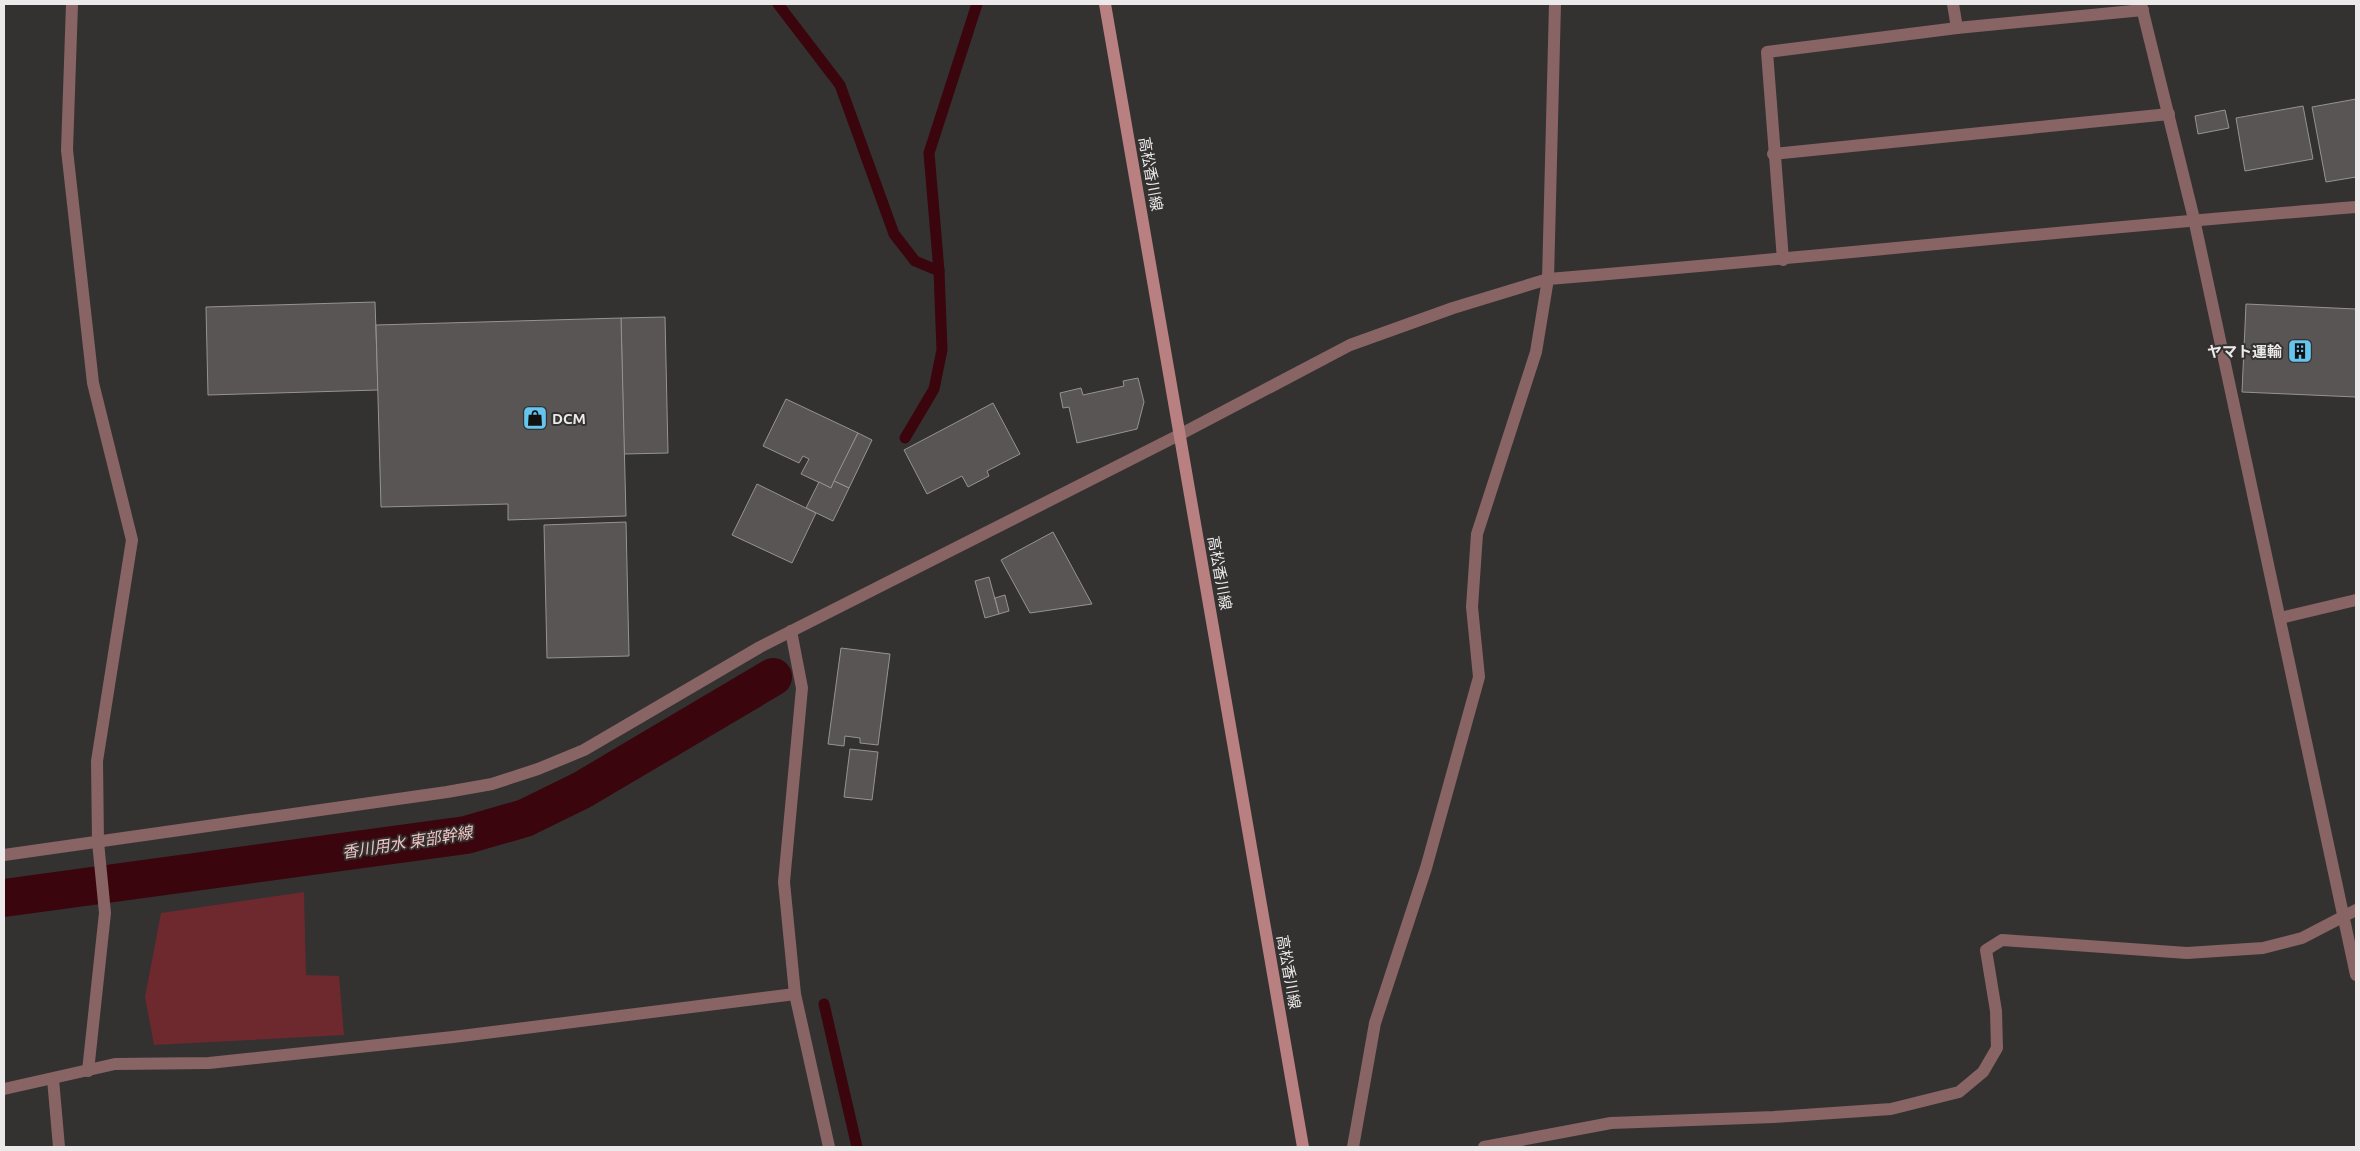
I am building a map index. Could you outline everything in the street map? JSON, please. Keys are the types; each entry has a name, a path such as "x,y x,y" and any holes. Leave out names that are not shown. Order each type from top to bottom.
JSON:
{"main road":[{"name":"高松香川線","path":"1106,4 1303,1147"}],"street":[{"path":"72,4 67,150 93,383 132,540 97,762 98,842 105,913 88,1071"},
{"path":"1353,1147 1375,1023 1426,868 1479,677 1472,607 1477,534 1536,352 1548,279 1555,4"},
{"path":"1953,4 1957,28"},
{"path":"1783,260 1767,52 2142,7 2194,219 2356,976"},
{"path":"1774,154 2168,114"},
{"path":"4,855 447,792 492,784 538,770 584,750 791,631 1179,435 1350,345 1453,308 1548,279 1783,260 2194,219 2356,207"},
{"path":"2280,618 2356,600"},
{"path":"791,631 802,688 784,882 795,994 828,1147"},
{"path":"1484,1147 1611,1123 1774,1117 1891,1109 1959,1092 1984,1072 1997,1048 1996,1011 1986,950 2002,940 2188,953 2263,948 2302,938 2356,910"},
{"path":"4,1089 115,1064 209,1063 453,1037 795,994"},
{"path":"53,1079 59,1147"}],"shaded area":[{"path":"304,892 306,975 339,976 344,1035 154,1045 145,997 161,913"}],"building":[{"path":"2356,99 2356,177 2326,182 2312,107"},
{"path":"2303,106 2313,159 2245,171 2236,118"},
{"path":"2225,110 2229,128 2198,134 2195,116"},
{"path":"375,302 378,390 208,395 206,307"},
{"name":"ヤマト運輸","path":"2246,304 2356,309 2356,397 2242,392"},
{"path":"665,317 668,453 624,454 621,318"},
{"path":"621,318 626,516 508,520 508,504 381,507 376,325"},
{"path":"1138,378 1144,402 1137,429 1077,443 1069,407 1063,408 1060,393 1081,388 1083,395 1124,386 1123,381"},
{"path":"786,399 858,433 831,488 801,474 809,459 803,456 799,463 763,446"},
{"path":"993,403 1020,454 987,471 989,476 968,487 962,476 927,494 904,450"},
{"path":"858,433 872,440 849,488 834,481"},
{"path":"834,481 849,488 833,521 806,508 819,482 831,488"},
{"path":"757,484 816,513 792,563 732,535"},
{"path":"626,522 629,656 547,658 544,525"},
{"path":"1053,532 1092,604 1030,613 1001,560"},
{"path":"989,577 999,614 985,618 975,581"},
{"path":"1005,595 1009,611 999,614 995,598"},
{"path":"841,648 890,654 878,745 860,743 860,738 845,736 844,746 828,744"},
{"path":"850,749 878,752 872,800 844,797"}],"waterway":[{"path":"778,4 840,85 894,234 915,261 939,271"},
{"path":"905,438 934,389 942,350 939,271 929,153 977,4"},
{"name":"香川用水 東部幹線","path":"4,898 466,835 525,818 582,790 773,677"},
{"path":"824,1004 857,1147"}],"place":[{"name":"ヤマト運輸","path":"2300,351"},
{"name":"DCM","path":"535,418"}]}
